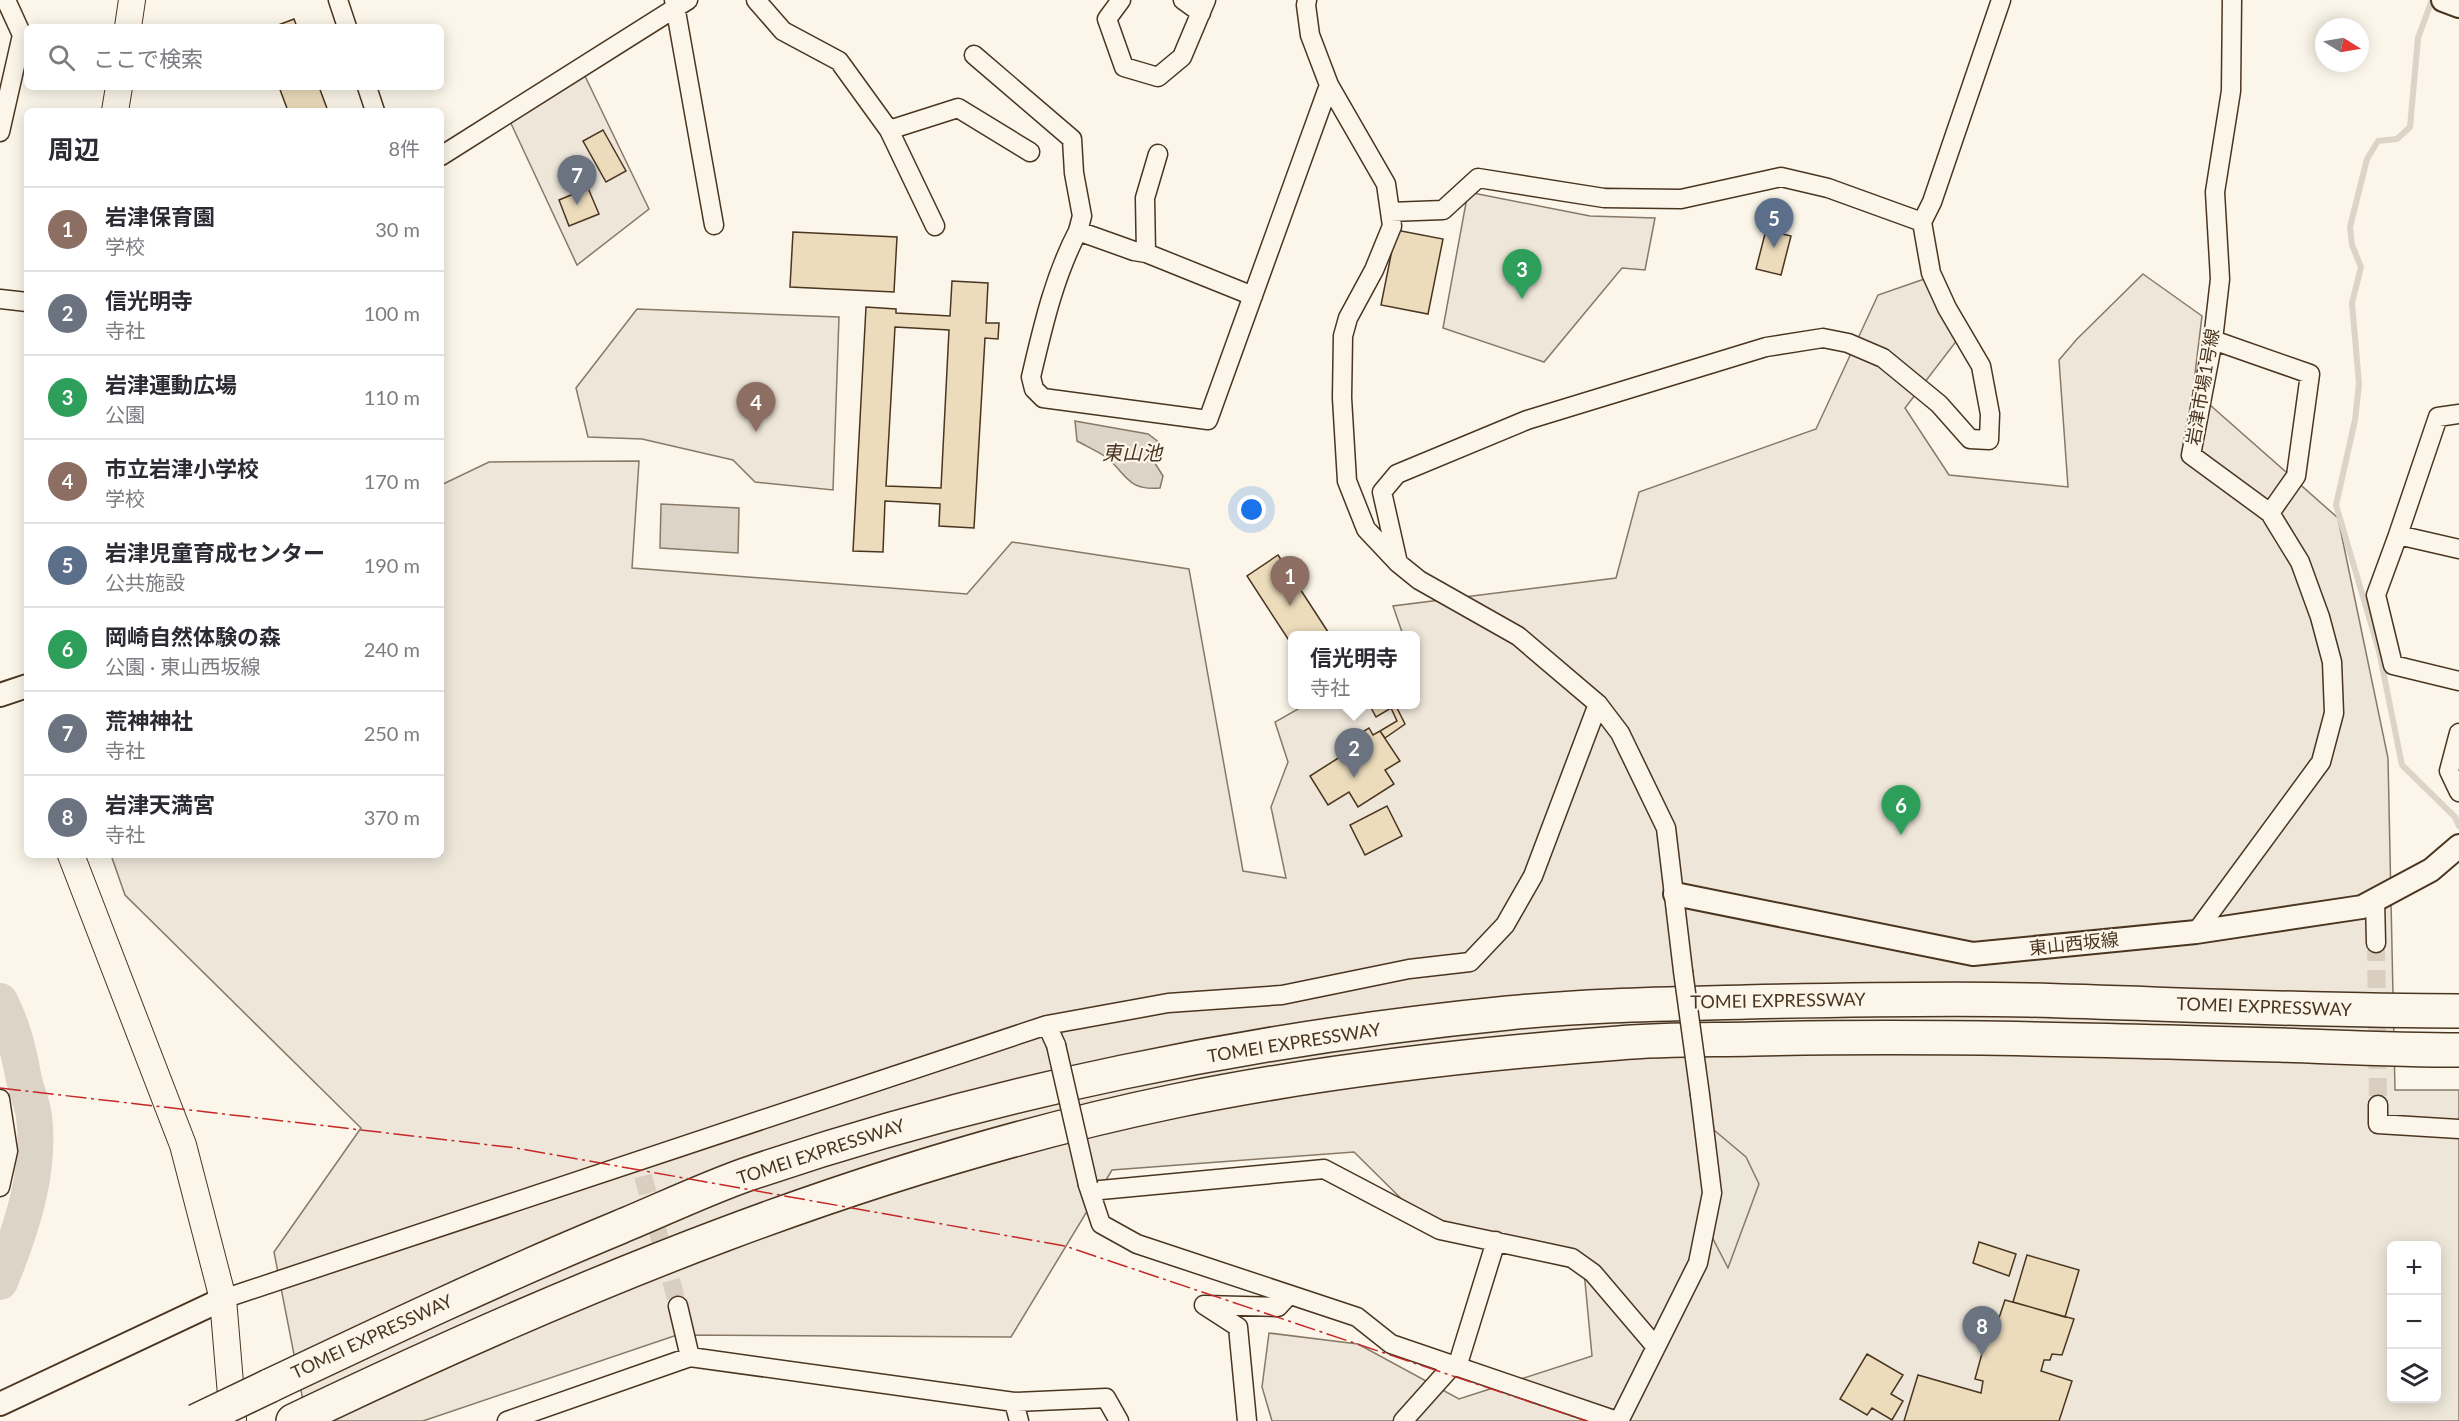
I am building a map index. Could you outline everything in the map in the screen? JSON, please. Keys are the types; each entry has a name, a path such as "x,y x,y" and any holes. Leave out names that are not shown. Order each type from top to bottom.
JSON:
{"highway":[{"name":"TOMEI EXPRESSWAY","path":"196,1421 415,1317 591,1239 739,1178 875,1133 1022,1096 1235,1051 1428,1022 1512,1012 1671,1004 1869,999 2022,1000 2459,1011"},
{"name":"TOMEI EXPRESSWAY","path":"293,1421 415,1363 606,1281 732,1231 876,1180 1031,1135 1172,1101 1312,1076 1460,1058 1624,1042 1839,1037 2066,1039 2459,1050"}],"main road":[{"path":"128,24 132,0"},
{"path":"116,108 118,90"},
{"path":"72,858 183,1145 223,1299 233,1421"}],"street":[{"path":"0,132 22,35 6,0"},
{"path":"338,0 346,24"},
{"path":"756,0 783,31 839,61 889,130 935,226"},
{"path":"1121,0 1107,19 1124,67 1158,77 1182,57 1204,7 1183,0"},
{"path":"1398,563 1382,492 1397,474 1527,420 1766,347 1823,338 1848,343 1883,358 1939,404 1970,439 1989,440 1990,414 1981,366 1947,309 1931,273 1922,222 1932,202 2001,0"},
{"name":"岩津市場1号線","path":"2196,932 2321,762 2334,713 2332,662 2320,617 2300,562 2270,513 2191,455 2213,340 2220,279 2215,192 2231,91 2232,0"},
{"path":"2443,0 2459,6"},
{"path":"444,154 679,2 714,225"},
{"path":"1047,1025 1056,1044 1089,1188 1101,1224 1137,1244 1357,1317 1390,1344 1618,1421 1698,1263 1712,1193 1666,828 1620,733 1598,704 1518,636 1419,580 1398,563 1366,529 1347,480 1342,398 1343,336 1348,318 1374,270 1392,226 1386,184 1329,85 1310,35 1305,2"},
{"path":"974,55 1072,139 1074,174 1082,216 1049,301 1031,377 1034,389 1043,398 1208,420 1329,85"},
{"path":"368,90 374,108"},
{"path":"889,130 958,108 1030,152"},
{"path":"1146,253 1145,198 1158,154"},
{"path":"1390,212 1443,210 1478,178 1604,198 1681,199 1781,177 1828,188 1922,222"},
{"path":"1078,231 1146,253 1253,296"},
{"path":"0,299 24,302"},
{"path":"2213,340 2310,374 2296,476 2270,513"},
{"path":"2459,414 2438,417 2376,595 2393,665 2459,681"},
{"path":"2398,535 2459,549"},
{"path":"0,695 24,687"},
{"path":"0,1404 223,1299 642,1168 1047,1025 1168,1003 1282,995 1409,969 1470,963 1505,925 1533,876 1598,704"},
{"path":"2459,733 2449,771 2459,792"},
{"name":"東山西坂線","path":"1675,894 1973,954 2196,932 2362,907 2432,870 2459,846"},
{"path":"2375,900 2376,943"},
{"path":"0,1099 9,1151 0,1186"},
{"path":"2378,1105 2378,1124 2459,1129"},
{"path":"1089,1188 1324,1169 1440,1230 1572,1258 1593,1273 1656,1347"},
{"path":"1403,1421 1455,1366 1496,1241"},
{"path":"1247,1421 1238,1327 1204,1305 1278,1307 1289,1295"},
{"path":"678,1306 690,1357"},
{"path":"507,1421 690,1357 1014,1402 1107,1398 1119,1421"},
{"path":"1014,1402 1018,1421"}],"shaded area":[{"path":"584,74 649,209 577,265 508,117"},
{"path":"1468,192 1590,216 1655,218 1645,270 1622,268 1544,362 1443,328"},
{"path":"2143,274 2202,316 2193,390 2338,518 2388,758 2395,1090 2459,1090 2459,1421 1272,1421 1262,1387 1269,1333 1358,1344 1459,1399 1592,1356 1584,1271 1439,1236 1354,1152 1112,1170 1011,1337 677,1335 423,1421 307,1421 274,1252 361,1128 125,895 112,858 444,858 444,484 489,462 639,461 632,568 967,594 1012,542 1189,569 1243,871 1286,878 1271,807 1288,762 1275,722 1298,709 1420,709 1420,631 1402,631 1393,606 1616,578 1639,492 1816,429 1878,295 1933,276 1961,335 1905,408 1949,475 2068,487 2059,360"},
{"path":"637,309 839,317 833,490 755,482 733,460 642,439 588,437 576,388"},
{"path":"1708,1125 1746,1157 1759,1184 1728,1268 1709,1231"}],"water":[{"name":"東山池","path":"1075,421 1148,434 1160,443 1153,460 1163,476 1160,488 1141,487 1134,484 1106,457 1077,441"},
{"path":"661,504 739,508 738,553 660,548"}],"building":[{"path":"294,19 296,24 281,24"},
{"path":"280,90 320,90 327,108 287,108"},
{"path":"603,130 626,171 606,182 583,141"},
{"path":"588,188 599,214 569,226 559,200"},
{"path":"1396,230 1443,239 1428,314 1381,305"},
{"path":"1766,230 1791,236 1781,275 1756,269"},
{"path":"793,232 897,237 894,292 790,287"},
{"path":"952,281 988,283 986,323 999,323 998,339 985,338 974,528 939,526 940,504 885,501 883,552 853,551 866,307 896,309 896,313 950,316","holes":["895,327 949,330 941,488 886,486"]},
{"path":"1278,555 1327,631 1288,631 1288,639 1247,576"},
{"path":"1372,709 1389,709 1376,717"},
{"path":"1391,709 1398,709 1405,724 1385,738 1380,731 1397,721"},
{"path":"1369,728 1373,735 1380,731 1400,761 1385,770 1394,784 1358,807 1349,792 1328,805 1310,776 1351,750 1346,742"},
{"path":"1387,806 1402,836 1365,855 1350,825"},
{"path":"1979,1242 2016,1254 2009,1276 1973,1263"},
{"path":"2027,1255 2079,1270 2065,1317 2013,1302"},
{"path":"2005,1300 2074,1319 2062,1355 2052,1354 2050,1360 2044,1360 2041,1371 2072,1381 2059,1421 1904,1421 1918,1375 1981,1393 1983,1381 1975,1379 1987,1335 1993,1336"},
{"path":"1867,1354 1903,1375 1891,1394 1903,1401 1892,1420 1872,1408 1867,1415 1840,1399"}],"waterway":[{"path":"2432,0 2418,38 2410,127 2397,139 2378,141 2367,159 2350,227 2352,245 2361,267 2352,303 2359,384 2355,420 2336,505 2379,651 2402,765 2455,817 2459,826"},
{"path":"0,1001 18,1049 34,1116 35,1137 35,1158 28,1200 0,1282"}],"tunnel":[{"path":"2376,943 2378,1105"},
{"path":"643,1176 678,1306"}],"power":[{"path":"0,1088 516,1148 1065,1246 1587,1421"}],"place":[{"name":"荒神神社","path":"577,205"},
{"name":"岩津児童育成センター","path":"1774,248"},
{"name":"岩津運動広場","path":"1522,299"},
{"name":"市立岩津小学校","path":"756,432"},
{"name":"岩津保育園","path":"1290,606"},
{"name":"信光明寺","path":"1354,778"},
{"name":"岡崎自然体験の森","path":"1901,835"},
{"name":"岩津天満宮","path":"1982,1356"}]}
